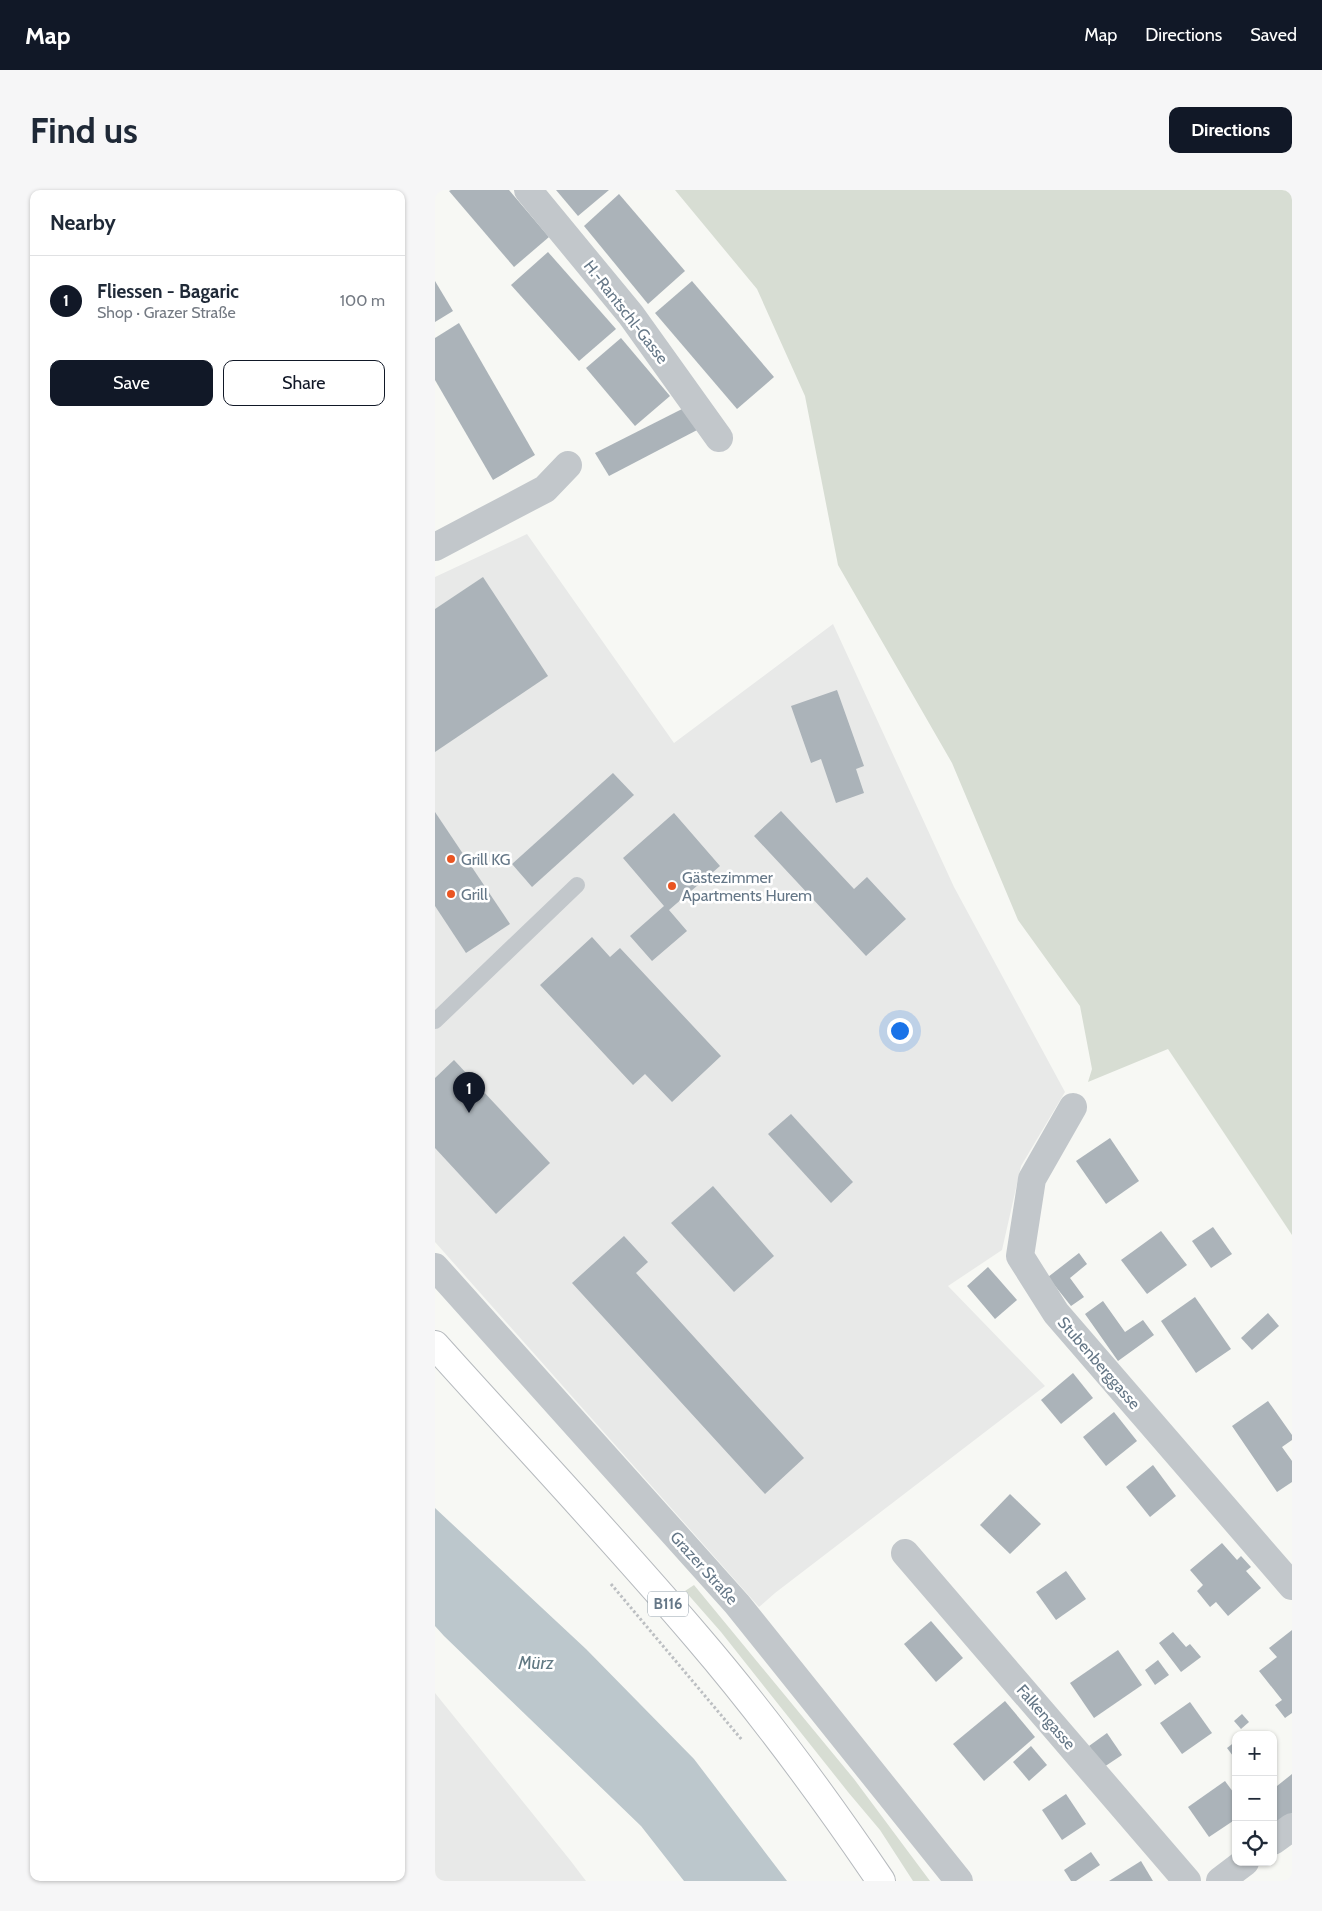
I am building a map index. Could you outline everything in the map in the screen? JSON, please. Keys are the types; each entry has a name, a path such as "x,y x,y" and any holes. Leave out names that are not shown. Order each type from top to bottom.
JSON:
{"main road":[{"name":"B116","path":"435,1345 698,1637 770,1727 881,1881"}],"street":[{"name":"H.-Rantschl-Gasse","path":"528,190 631,315 719,438"},
{"path":"435,548 545,490 569,465"},
{"name":"Stubenberggasse","path":"1073,1107 1032,1179 1020,1256 1056,1313 1292,1586"},
{"name":"Grazer Straße","path":"435,1267 737,1604 959,1881"},
{"name":"Falkengasse","path":"905,1553 1187,1881"},
{"path":"1277,1838 1292,1827"},
{"path":"1220,1881 1240,1866"}],"lane":[{"path":"435,1021 577,885"}],"path":[{"path":"605,1577 743,1742"}],"shaded area":[{"path":"675,190 1292,190 1292,1235 1168,1049 1088,1082 1092,1069 1080,1006 1018,920 952,763 838,565 805,396 757,289"},
{"path":"527,534 674,743 833,624 954,887 1065,1092 1021,1166 1002,1250 948,1286 1045,1386 759,1607 435,1242 435,577"},
{"path":"694,1585 854,1779 930,1881 913,1881 880,1830 721,1632 685,1591"},
{"path":"435,1693 570,1860 586,1881 435,1881"}],"water":[{"name":"Mürz","path":"435,1508 586,1649 694,1759 787,1881 684,1881 641,1826 444,1636 435,1626"}],"building":[{"path":"509,190 549,237 514,267 449,191"},
{"path":"556,190 609,190 578,216"},
{"path":"619,194 685,271 648,304 584,226"},
{"path":"548,252 616,329 579,361 511,285"},
{"path":"435,281 453,311 435,322"},
{"path":"692,281 774,377 737,409 655,313"},
{"path":"459,323 535,455 493,480 435,380 435,338"},
{"path":"621,338 670,396 635,426 586,368"},
{"path":"684,408 701,428 609,476 595,453"},
{"path":"483,577 548,676 435,752 435,609"},
{"path":"837,690 864,766 856,769 864,793 836,803 821,759 811,763 791,706"},
{"path":"613,773 634,795 532,887 512,864"},
{"path":"781,811 854,889 867,877 906,919 866,956 754,836"},
{"name":"Grill KG","path":"435,812 510,924 466,953 435,906"},
{"name":"Gästezimmer Apartments Hurem","path":"674,813 720,866 669,910 687,931 652,961 630,936 664,906 623,858"},
{"path":"592,937 610,957 620,948 721,1056 672,1102 645,1074 633,1085 540,985"},
{"path":"454,1060 550,1163 496,1214 435,1148 435,1078"},
{"path":"791,1114 853,1182 831,1203 768,1134"},
{"path":"1110,1138 1139,1181 1106,1204 1076,1161"},
{"path":"713,1186 774,1256 734,1292 671,1223"},
{"path":"1213,1227 1232,1254 1211,1268 1192,1241"},
{"path":"1161,1231 1187,1265 1147,1294 1121,1260"},
{"path":"624,1236 648,1262 636,1273 804,1458 765,1494 572,1283"},
{"path":"1079,1253 1087,1264 1070,1278 1084,1297 1071,1306 1048,1277"},
{"path":"988,1267 1017,1300 995,1319 967,1286"},
{"path":"1195,1297 1231,1349 1196,1373 1161,1321"},
{"path":"1103,1301 1125,1332 1143,1320 1154,1335 1118,1361 1085,1314"},
{"path":"1268,1313 1279,1326 1252,1350 1241,1338"},
{"path":"1073,1373 1093,1398 1061,1424 1041,1400"},
{"path":"1268,1401 1292,1435 1292,1440 1282,1447 1292,1461 1292,1482 1277,1492 1232,1426"},
{"path":"1114,1412 1137,1441 1106,1466 1083,1437"},
{"path":"1153,1465 1176,1496 1150,1517 1126,1487"},
{"path":"1010,1494 1041,1524 1010,1554 980,1525"},
{"path":"1222,1543 1237,1560 1241,1556 1251,1567 1246,1571 1261,1588 1228,1616 1216,1602 1210,1607 1197,1591 1203,1585 1190,1570"},
{"path":"1066,1571 1086,1599 1056,1620 1036,1592"},
{"path":"931,1621 963,1658 936,1682 904,1644"},
{"path":"1292,1630 1292,1713 1285,1718 1275,1705 1282,1700 1259,1671 1277,1657 1269,1648"},
{"path":"1173,1632 1186,1647 1190,1644 1201,1657 1181,1672 1159,1643"},
{"path":"1118,1650 1142,1685 1094,1718 1070,1683"},
{"path":"1158,1660 1169,1675 1155,1685 1145,1670"},
{"path":"1005,1701 1035,1737 984,1781 953,1744"},
{"path":"1190,1702 1212,1733 1182,1754 1160,1723"},
{"path":"1242,1714 1249,1722 1241,1729 1234,1721"},
{"path":"1107,1733 1122,1755 1104,1767 1089,1746"},
{"path":"1232,1744 1232,1755 1227,1748"},
{"path":"1031,1746 1047,1765 1029,1781 1013,1762"},
{"path":"1292,1774 1292,1813 1277,1825 1277,1821 1277,1786"},
{"path":"1225,1781 1232,1791 1232,1822 1209,1837 1188,1807"},
{"path":"1066,1794 1086,1824 1062,1840 1042,1810"},
{"path":"1091,1852 1100,1865 1076,1881 1071,1881 1064,1870"},
{"path":"1141,1861 1153,1881 1109,1881"}],"place":[{"name":"Grill KG","path":"451,859"},
{"name":"Gästezimmer Apartments Hurem","path":"672,886"},
{"name":"Grill","path":"451,894"},
{"name":"Fliessen - Bagaric","path":"469,1113"}]}
